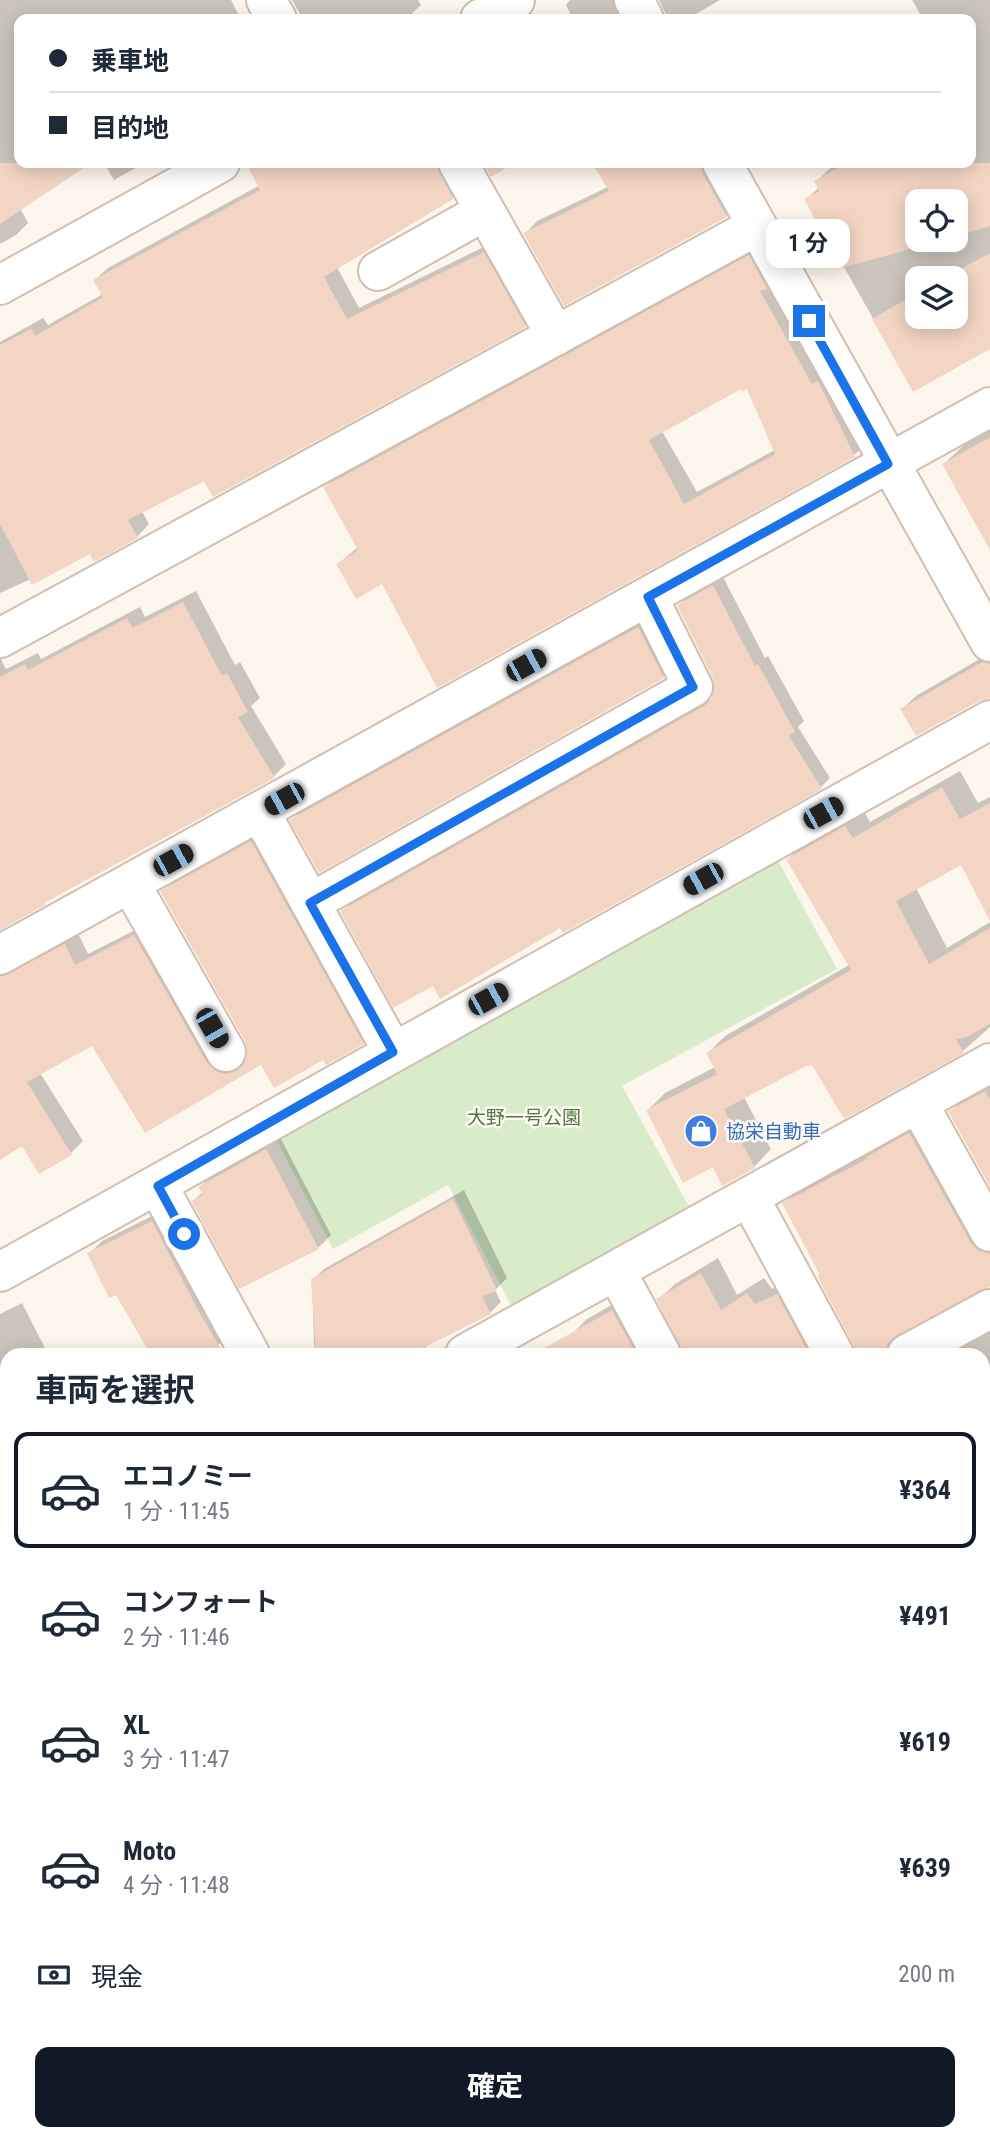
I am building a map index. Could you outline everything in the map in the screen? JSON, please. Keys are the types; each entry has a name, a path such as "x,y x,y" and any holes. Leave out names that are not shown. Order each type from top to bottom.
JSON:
{"street":[{"path":"489,14 515,0"},
{"path":"0,285 211,168"},
{"path":"461,168 556,336"},
{"path":"725,168 990,642"},
{"path":"378,271 485,211"},
{"path":"0,638 757,226"},
{"path":"0,955 990,407"},
{"path":"310,903 693,687 648,597"},
{"path":"0,1272 990,720"},
{"path":"260,812 393,1052"},
{"path":"130,883 226,1052"},
{"path":"475,1348 990,1063"},
{"path":"918,1103 990,1232"},
{"path":"158,1186 247,1348"},
{"path":"749,1197 831,1348"},
{"path":"616,1271 658,1348"},
{"path":"918,1348 990,1309"}],"green space":[{"name":"大野一号公園","path":"776,857 837,969 622,1086 692,1212 513,1309 448,1185 333,1249 275,1137"}],"building":[{"path":"0,163 14,163 14,168 84,168 0,224"},
{"path":"976,163 990,163 990,226 968,232 968,189 905,189 905,251 842,268 804,199 819,191 814,181 838,168 976,168"},
{"path":"249,168 438,168 453,199 324,277 347,319 484,252 526,327 213,497 204,481 128,520 138,538 94,562 90,554 32,585 0,524 0,345 31,329 35,336 103,297 93,280 260,190"},
{"path":"486,168 506,168 491,177"},
{"path":"595,168 701,168 727,217 564,306 523,233 609,191"},
{"path":"990,253 990,349 913,392 872,319 905,300 905,329 968,329 966,266"},
{"path":"749,255 767,289 760,291 812,384 818,381 855,457 437,688 382,584 356,599 336,564 358,550 323,487","holes":["741,389 742,392 747,389 775,454 684,504 649,440"]},
{"path":"990,437 990,550 942,464"},
{"path":"713,585 755,666 758,664 795,732 789,736 822,789 563,933 560,928 440,999 433,986 393,1008 340,911 704,706 712,698 713,678 677,605"},
{"path":"183,602 222,676 227,673 248,712 238,717 275,778 44,903 45,905 0,930 0,677 25,664 28,670 127,618 133,628"},
{"path":"638,627 664,678 319,873 289,820"},
{"path":"982,662 990,664 990,698 979,701 916,736 900,709"},
{"path":"942,787 960,819 990,803 990,921 961,865 896,901 929,964 990,928 990,1024 967,1037 956,1039 964,1053 844,1119 812,1065 806,1066 724,1109 755,1168 722,1186 713,1167 683,1183 646,1110 717,1074 706,1053 851,970 786,859 845,826 853,838"},
{"path":"251,841 364,1044 326,1065 323,1060 274,1088 261,1065 145,1133 92,1046 27,1082 72,1155 39,1174 22,1146 0,1160 0,977 65,944 75,965 134,935 207,1063 216,1071 225,1074 236,1071 244,1064 248,1053 245,1041 160,891"},
{"path":"985,1091 990,1100 990,1187 948,1111"},
{"path":"909,1133 971,1243 979,1251 990,1254 990,1287 897,1335 887,1348 854,1348 782,1203 867,1159 866,1157"},
{"path":"266,1149 319,1249 239,1289 191,1201 203,1195 198,1187"},
{"path":"453,1199 497,1290 482,1297 491,1314 423,1348 316,1348 311,1279"},
{"path":"152,1221 220,1348 147,1348 116,1295 109,1298 87,1253"},
{"path":"701,1273 721,1310 747,1293 755,1304 777,1294 806,1348 680,1348 656,1299"},
{"path":"612,1310 633,1348 545,1348"}],"place":[{"name":"協栄自動車","path":"701,1131"}],"route":[{"path":"184,1234 158,1186 393,1052 310,903 693,687 648,597 888,464 809,321"}]}
